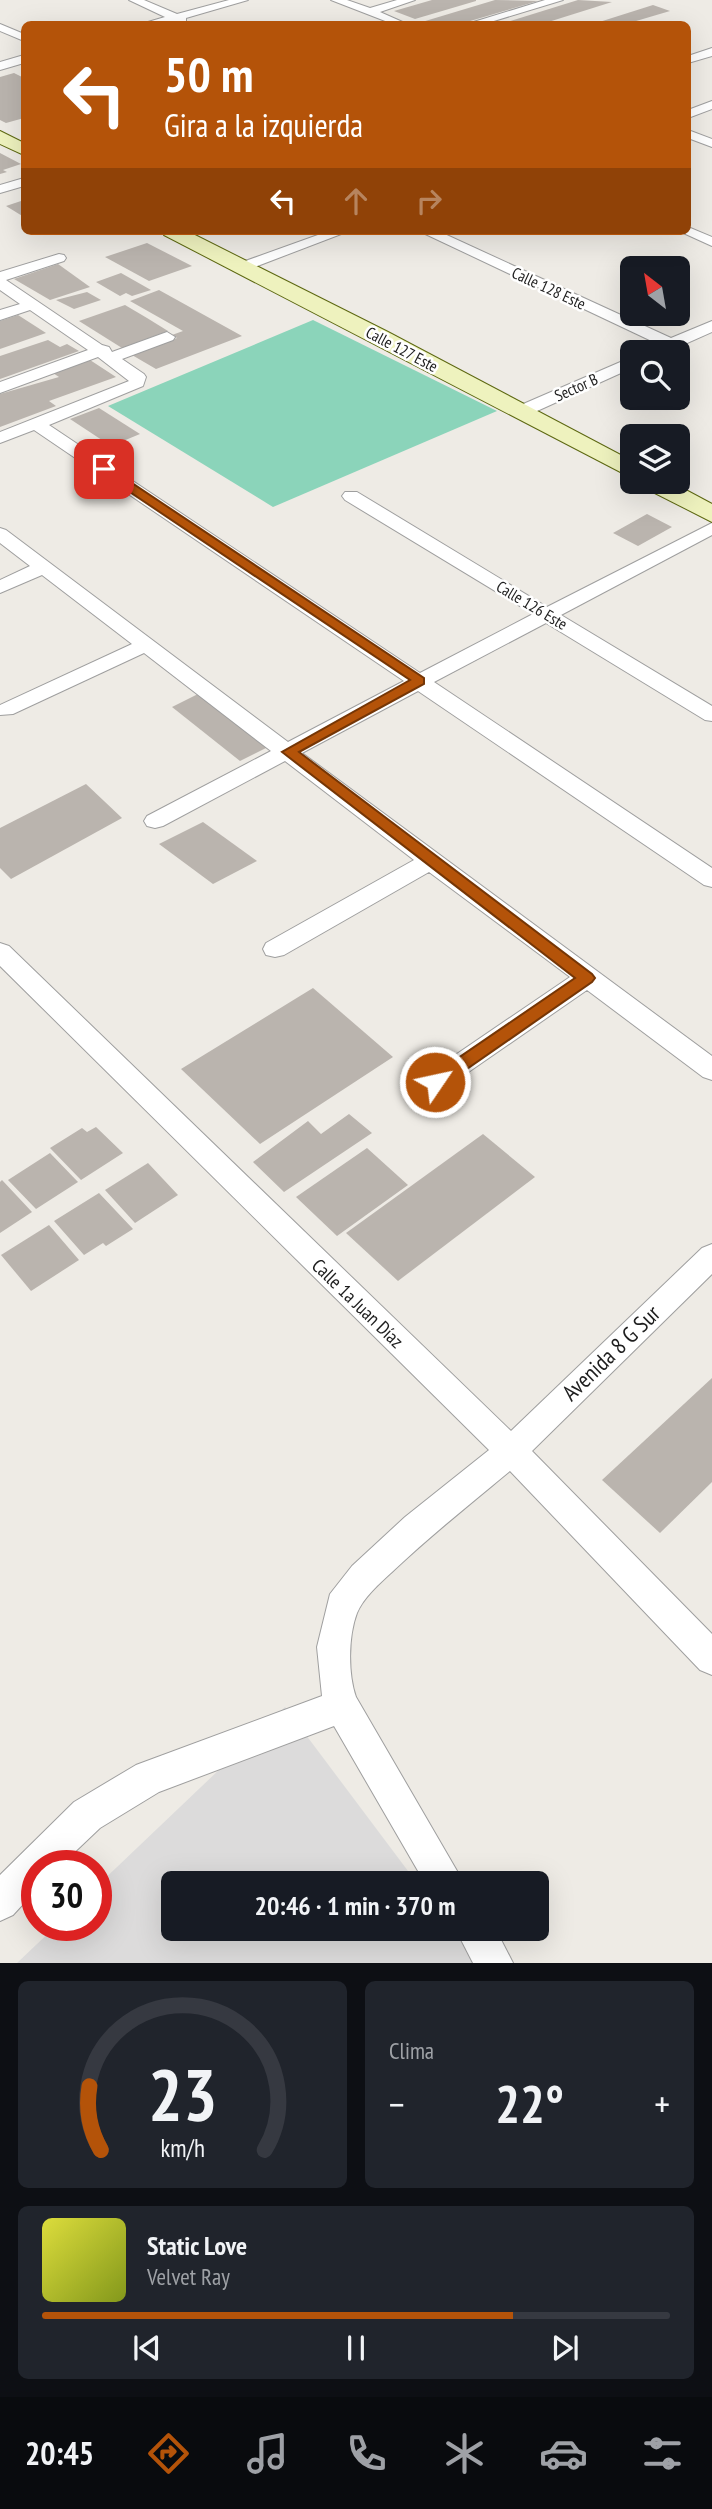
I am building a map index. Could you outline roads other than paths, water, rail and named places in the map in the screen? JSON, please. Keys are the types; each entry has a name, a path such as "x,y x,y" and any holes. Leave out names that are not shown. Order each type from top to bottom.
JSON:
{"street":[{"path":"135,0 184,21"},
{"path":"164,21 242,0"},
{"path":"337,0 394,21"},
{"path":"369,12 410,0"},
{"path":"484,21 557,0"},
{"path":"0,27 21,37"},
{"path":"691,59 712,52"},
{"path":"0,66 21,60"},
{"path":"691,113 712,105"},
{"path":"691,135 712,143"},
{"path":"0,137 21,148"},
{"path":"0,189 21,183"},
{"path":"691,233 712,242"},
{"name":"Calle 127 Este","path":"179,235 620,465"},
{"path":"242,267 331,235"},
{"name":"Calle 128 Este","path":"435,235 662,340"},
{"path":"0,280 59,258"},
{"path":"0,280 138,377 137,383 0,438"},
{"path":"0,315 34,304"},
{"path":"680,340 712,326"},
{"path":"0,388 167,337"},
{"name":"Sector B","path":"520,412 620,367"},
{"path":"36,424 712,879"},
{"path":"674,494 712,514"},
{"name":"Calle 126 Este","path":"351,496 712,715"},
{"path":"155,821 712,528"},
{"path":"0,534 430,861 712,1070"},
{"path":"0,587 44,566"},
{"path":"6,710 148,644"},
{"path":"275,949 430,861"},
{"name":"Calle 1a Juan Díaz","path":"0,952 511,1451 712,1658"},
{"path":"435,1082 587,978"},
{"name":"Avenida 8 G Sur","path":"439,1871 342,1706 336,1688 334,1647 342,1605 364,1577 416,1528 511,1451 712,1256"},
{"path":"0,1902 30,1869 87,1815 149,1778 342,1706"},
{"path":"481,1941 494,1963"}]}
